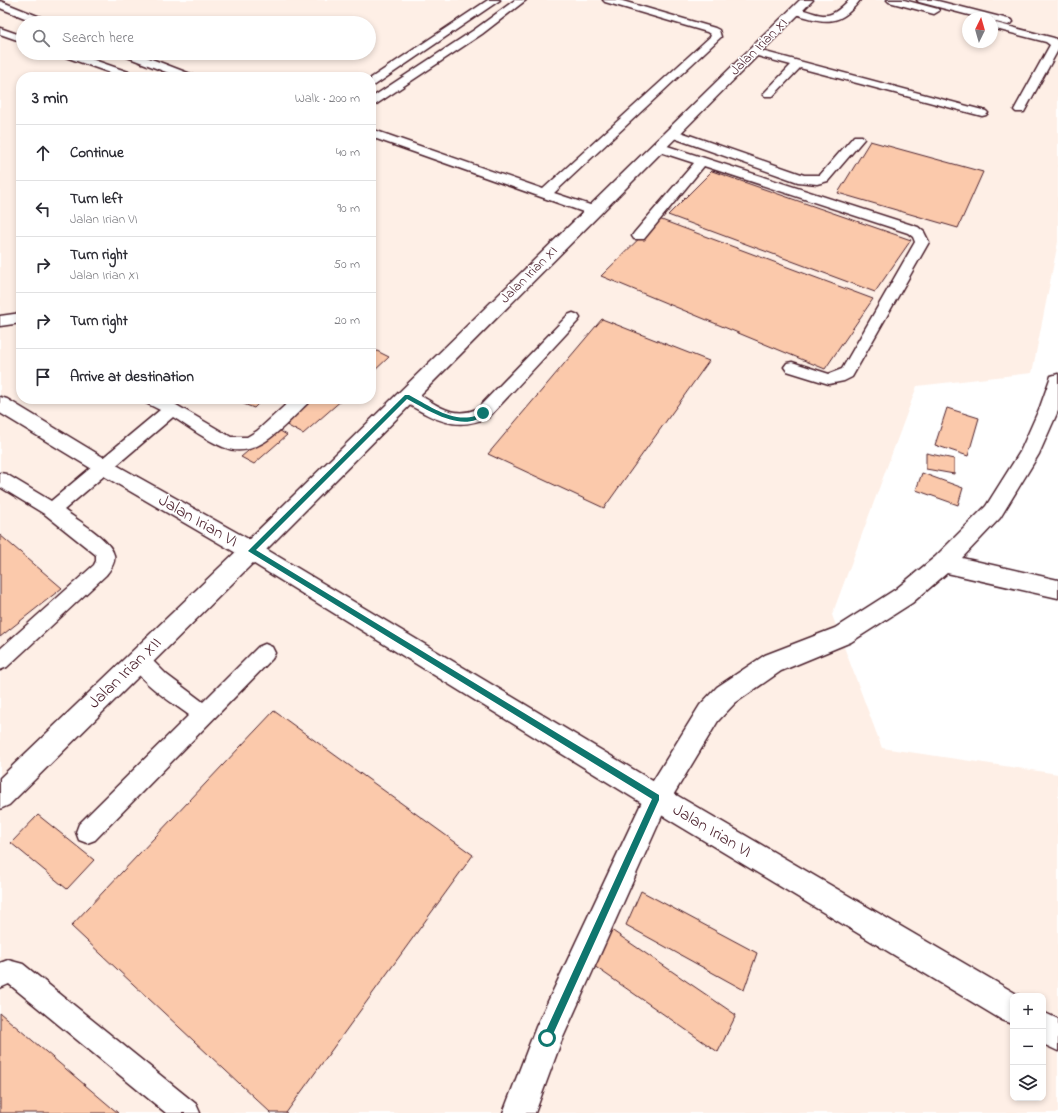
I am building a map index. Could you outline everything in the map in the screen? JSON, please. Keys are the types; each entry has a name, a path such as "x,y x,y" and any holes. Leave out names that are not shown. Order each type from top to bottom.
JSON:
{"street":[{"name":"Jalan Irian XI","path":"251,551 801,6"},
{"path":"518,1113 547,1038 657,798 709,713 726,695 773,663 843,635 904,596 943,563 993,512 1029,454 1050,407 1058,381"},
{"name":"Jalan Irian VI","path":"0,404 251,551 657,798 1010,1007"},
{"name":"Jalan Irian XII","path":"0,796 251,551"},
{"path":"943,563 1058,589"},
{"path":"1046,1029 1058,1036"}],"lane":[{"path":"376,80 495,0"},
{"path":"376,100 478,32 521,0"},
{"path":"546,193 716,37 715,32 711,30 608,0"},
{"path":"801,6 830,20 842,14 855,0"},
{"path":"892,0 962,18"},
{"path":"922,0 1044,31 1058,32"},
{"path":"0,4 29,16"},
{"path":"998,27 1050,40 1056,44 1020,110"},
{"path":"0,31 16,37"},
{"path":"754,52 982,113"},
{"path":"84,60 119,72"},
{"path":"144,60 176,72"},
{"path":"769,94 798,63"},
{"path":"672,133 802,179 810,180 824,178 858,138"},
{"path":"376,135 594,211"},
{"path":"658,147 913,230 919,235 922,242 847,373 839,377 829,379 792,367"},
{"path":"639,236 701,162"},
{"path":"407,396 438,413 455,420 475,418 483,413 573,318"},
{"path":"0,321 16,319"},
{"path":"162,404 228,443 242,444 251,442 263,435 297,404"},
{"path":"52,510 172,409"},
{"path":"0,479 52,510 103,550 106,555 106,561 100,570 0,661"},
{"path":"87,832 265,653"},
{"path":"139,660 160,681 205,715"},
{"path":"0,976 8,972 14,973 187,1113"}],"shaded area":[{"path":"0,0 1058,0 1058,242 1032,373 917,386 832,615 882,748 1058,774 1058,1113 0,1113"}],"building":[{"path":"870,141 983,172 958,228 838,193"},
{"path":"712,171 911,240 875,292 668,215"},
{"path":"659,219 873,299 825,369 601,276"},
{"path":"602,319 709,361 604,508 488,454"},
{"path":"376,350 389,357 376,369"},
{"path":"244,404 258,404 254,408"},
{"path":"299,404 337,404 303,434 279,421"},
{"path":"947,408 979,418 968,456 935,445"},
{"path":"275,428 287,435 254,464 241,457"},
{"path":"926,453 954,459 954,474 926,469"},
{"path":"922,473 963,488 958,505 916,490"},
{"path":"0,535 62,588 0,637"},
{"path":"274,711 473,855 286,1113 271,1113 71,926"},
{"path":"38,815 94,860 67,889 11,843"},
{"path":"641,891 757,953 744,990 626,925"},
{"path":"604,925 736,1015 718,1052 584,959"},
{"path":"0,1013 118,1113 0,1113"}],"route":[{"path":"483,413 475,418 455,420 438,413 407,396 251,551 657,798 547,1038"}]}
